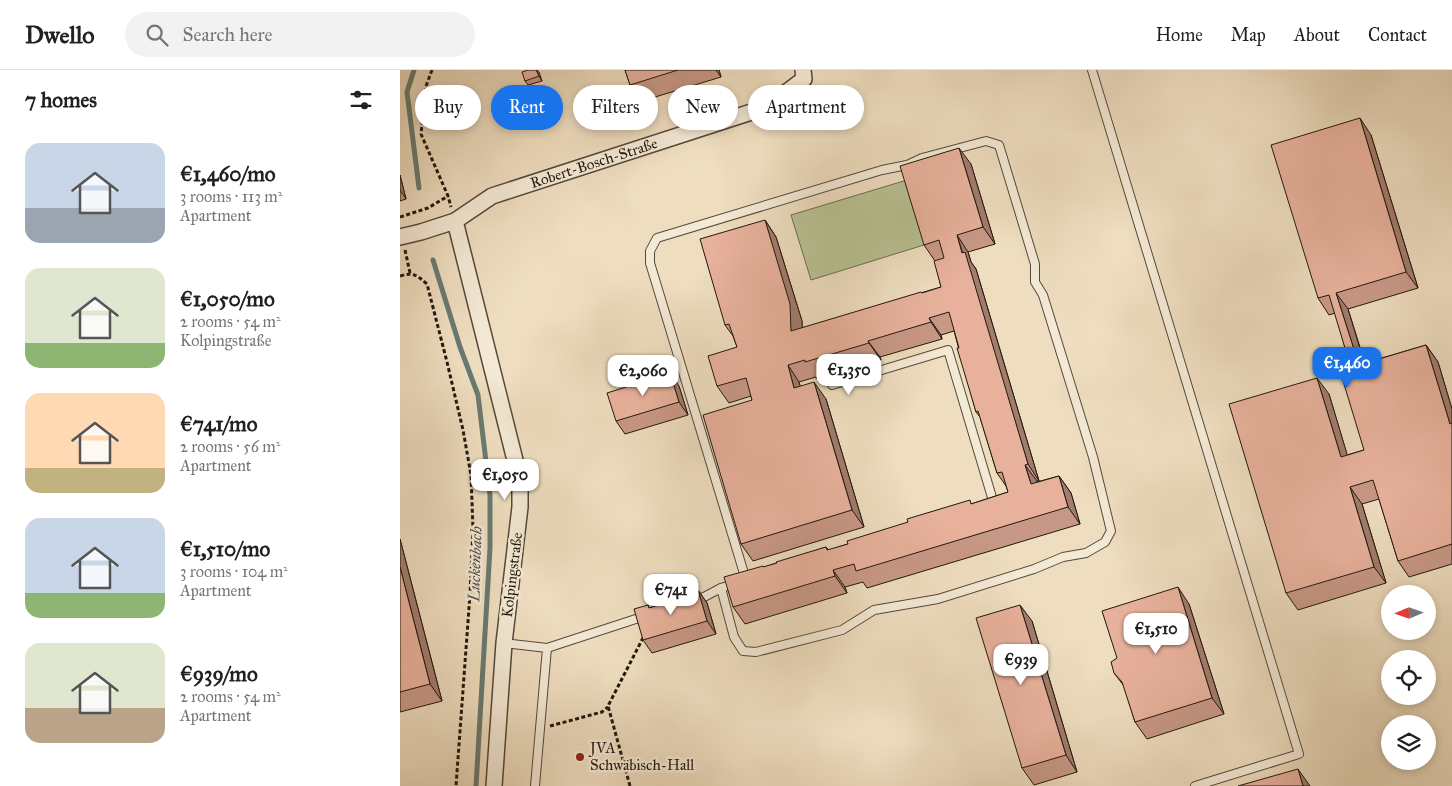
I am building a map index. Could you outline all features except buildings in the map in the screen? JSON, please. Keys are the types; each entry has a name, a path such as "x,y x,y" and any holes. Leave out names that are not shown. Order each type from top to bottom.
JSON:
{"street":[{"name":"Robert-Bosch-Straße","path":"400,237 455,221 492,196 766,107 804,79 803,70"},
{"name":"Kolpingstraße","path":"455,221 520,480 520,507 504,643 494,786"}],"lane":[{"path":"1092,70 1299,754 1195,786"},
{"path":"721,588 734,637 743,650 756,652 842,630 874,610 938,599 1034,569 1063,557 1086,553 1105,542 1111,531 1093,457 1043,296 1035,282 1035,264 998,145 986,141 922,158 907,165 882,170 657,238 650,251 650,264 746,580"},
{"path":"832,385 948,350 994,504 985,507"},
{"path":"686,603 704,598 721,588 756,578"},
{"path":"504,643 547,648 658,612"},
{"path":"535,786 547,648"}],"path":[{"path":"432,70 426,86 421,134 448,196 455,221"},
{"path":"400,216 428,208 448,196"},
{"path":"400,276 410,273 419,276 427,284 448,362 471,475 473,529 471,585 456,786"},
{"path":"540,729 602,712 608,706 646,632"},
{"path":"608,706 630,786"}],"green space":[{"path":"907,180 927,244 811,280 791,215"}],"waterway":[{"name":"Luckenbach","path":"414,70 407,92 419,188"},
{"name":"Luckenbach","path":"433,260 460,347 478,395 490,495 490,548 476,786"}],"place":[{"name":"JVA Schwäbisch-Hall","path":"580,757"}]}
